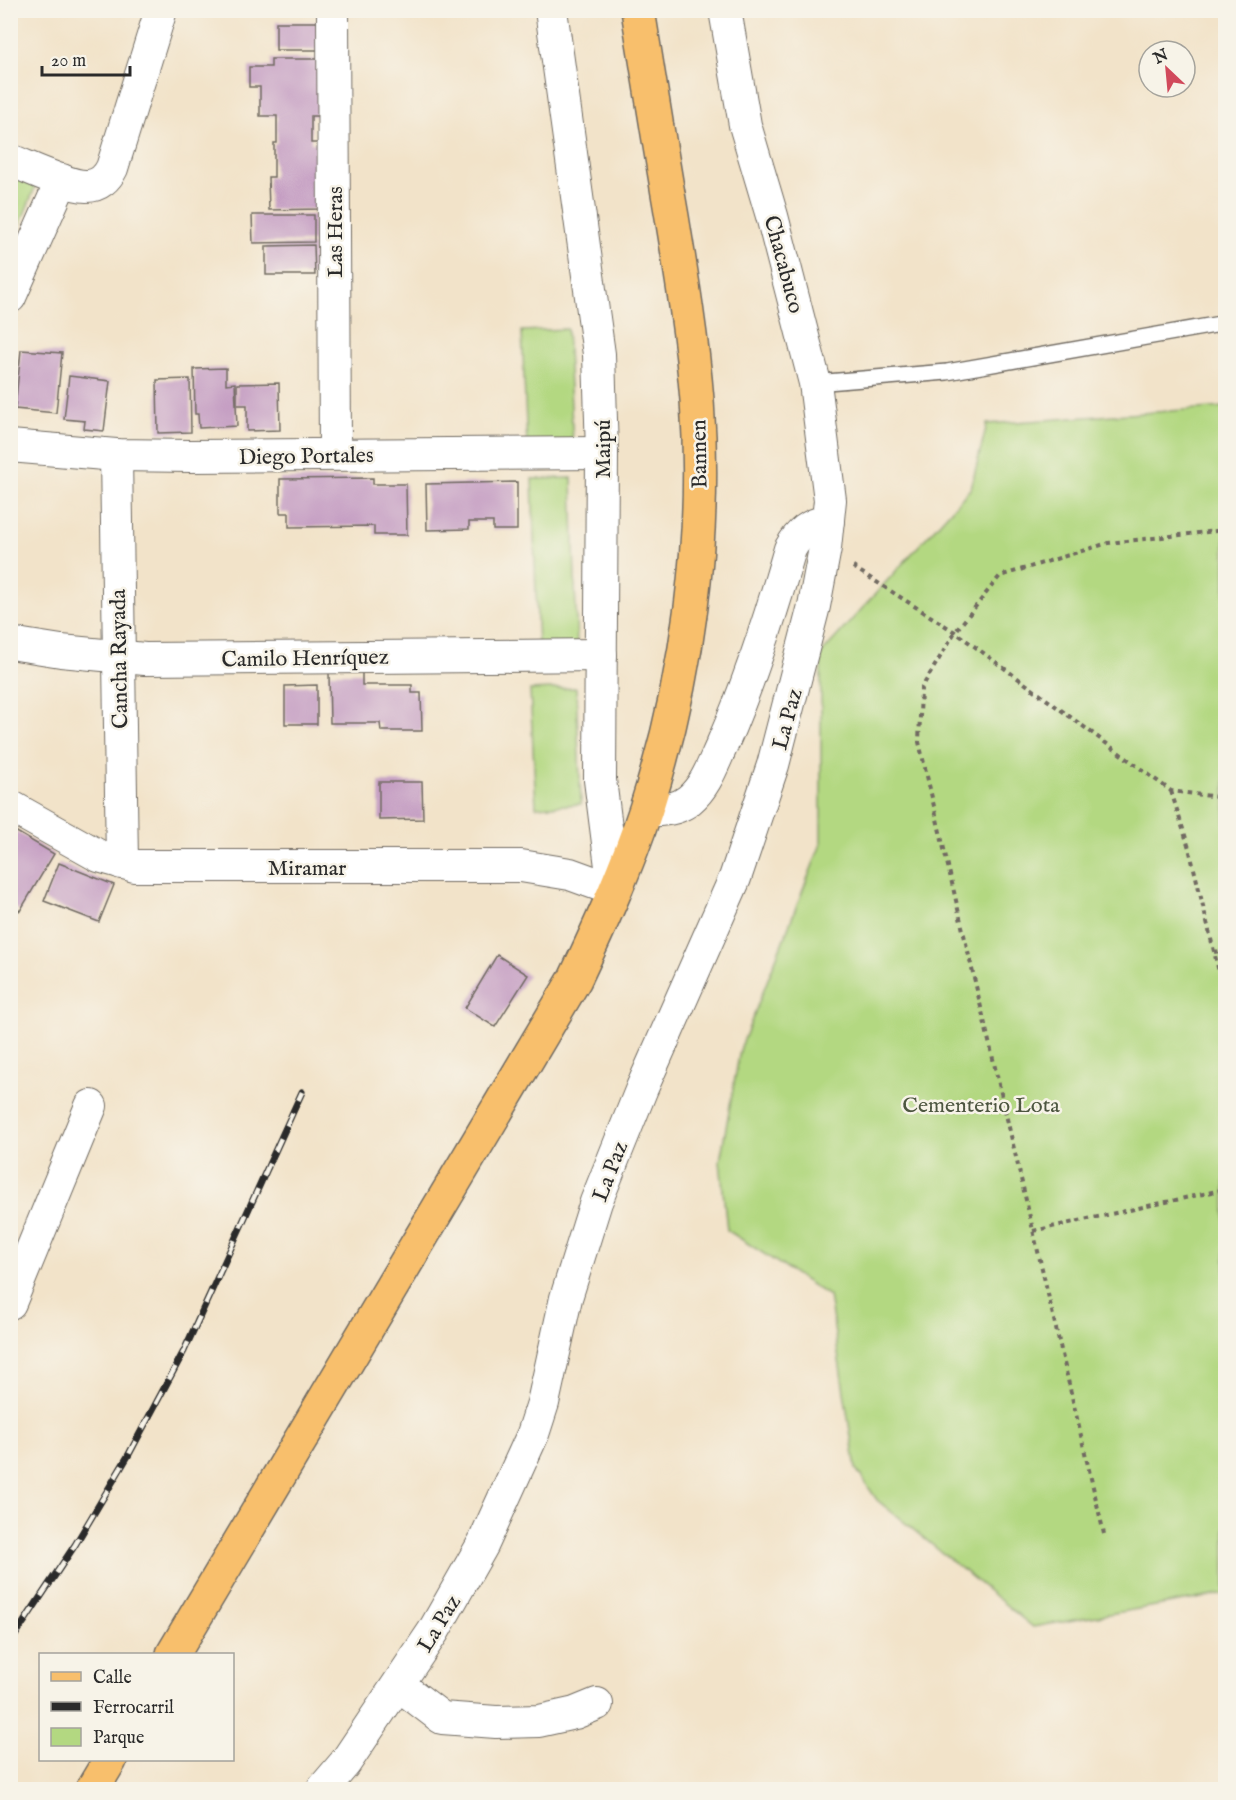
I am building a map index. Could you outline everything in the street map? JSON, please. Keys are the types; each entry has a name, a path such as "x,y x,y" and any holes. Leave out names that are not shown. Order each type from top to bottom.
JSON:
{"main road":[{"name":"Bannen","path":"614,890 646,810 674,706 694,588 698,523 697,402 690,336 638,10"},
{"path":"173,1653 549,1025 579,970 614,890"},
{"path":"92,1790 109,1761"}],"street":[{"path":"10,160 82,186 97,184 109,175 161,10"},
{"name":"Las Heras","path":"333,10 335,454"},
{"name":"Maipú","path":"550,10 594,306 599,354 602,453 600,780 614,890"},
{"name":"Chacabuco","path":"725,10 745,125 772,216 814,384 830,500 826,534"},
{"path":"10,297 62,180"},
{"name":"Diego Portales","path":"10,446 116,455 191,456 602,453"},
{"name":"Cancha Rayada","path":"116,455 122,863"},
{"path":"646,810 658,811 680,806 698,791 709,775 739,707 764,636 790,549 795,539 808,527 818,522 826,534"},
{"name":"La Paz","path":"322,1790 345,1763 434,1632 502,1504 533,1434 543,1403 566,1298 596,1202 638,1097 735,878 759,811 790,705 814,606 826,534"},
{"name":"Camilo Henríquez","path":"10,643 61,651 146,659 601,654"},
{"name":"Miramar","path":"10,806 99,856 122,863 149,867 521,866 570,874 614,890"},
{"path":"10,1303 91,1106"},
{"path":"399,1685 442,1718 496,1722 539,1721 574,1713 597,1704"}],"lane":[{"path":"814,384 947,372 1226,323"}],"path":[{"path":"1104,1534 919,742 921,689 955,632 1000,576 1108,543 1226,530"},
{"path":"826,534 1171,791 1226,798"},
{"path":"1171,791 1189,848 1226,1001"},
{"path":"1214,952 1226,950"},
{"path":"1033,1231 1226,1189"}],"green space":[{"path":"10,175 36,185 20,225 11,221"},
{"path":"567,329 573,445 527,447 522,331"},
{"name":"Cementerio Lota","path":"1225,407 1225,1594 1033,1627 877,1500 856,1469 829,1296 727,1230 720,1161 740,1050 821,844 821,654 971,488 987,424"},
{"path":"572,478 577,647 538,649 532,479"},
{"path":"576,688 581,804 536,807 530,690"}],"building":[{"path":"276,22 319,22 319,50 276,50"},
{"path":"271,59 319,59 319,116 311,116 311,143 320,143 321,209 269,210 268,177 274,177 277,116 260,116 260,87 249,87 249,67 271,67"},
{"path":"252,215 314,215 314,242 253,243"},
{"path":"314,245 315,275 266,275 266,246"},
{"path":"21,350 62,353 56,413 15,409"},
{"path":"226,368 226,384 235,383 237,426 199,428 198,414 195,414 194,369"},
{"path":"69,376 110,381 104,431 84,429 85,421 64,419"},
{"path":"190,379 191,432 158,433 157,380"},
{"path":"279,383 280,430 247,431 247,405 237,405 237,384"},
{"path":"373,478 373,484 406,484 407,535 374,535 374,526 289,527 289,513 280,513 280,479"},
{"path":"517,482 517,530 493,530 493,522 469,522 469,529 427,530 426,484"},
{"path":"329,673 362,673 362,685 412,685 412,693 421,693 422,731 381,731 380,723 330,723"},
{"path":"317,685 317,724 285,724 285,686"},
{"path":"379,782 422,782 423,819 379,820"},
{"path":"10,828 54,854 20,911 10,905"},
{"path":"59,863 114,885 99,922 44,901"},
{"path":"497,955 528,975 495,1027 465,1008"}],"railway":[{"path":"10,1643 75,1545 128,1456 184,1351 302,1092"}]}
